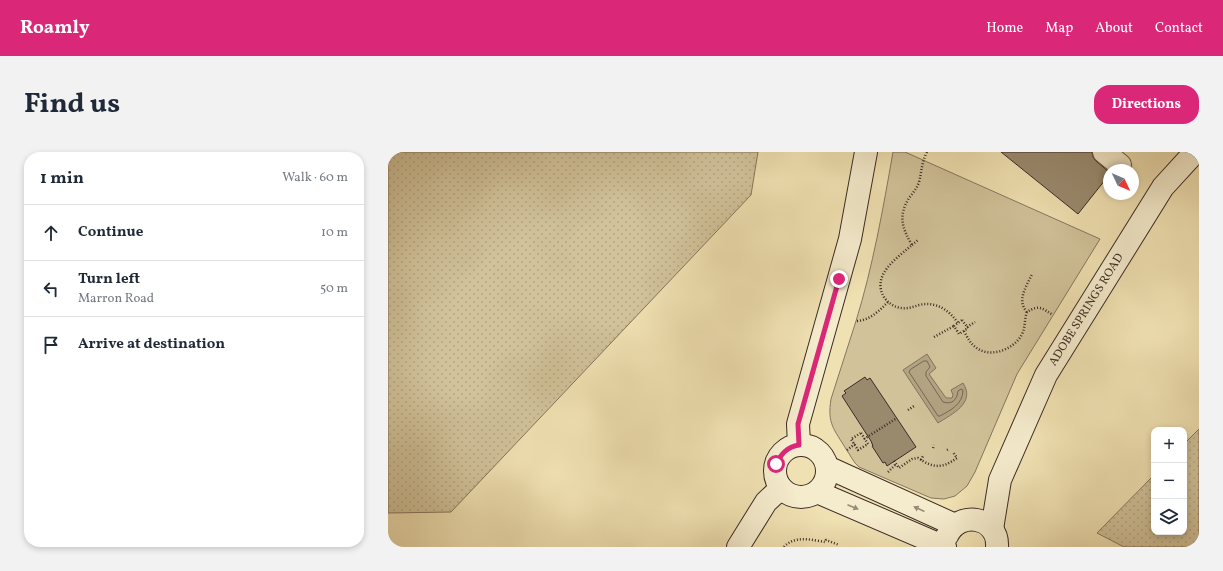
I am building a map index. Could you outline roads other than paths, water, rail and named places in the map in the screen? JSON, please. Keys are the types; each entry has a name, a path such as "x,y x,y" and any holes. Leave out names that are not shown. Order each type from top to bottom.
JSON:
{"street":[{"path":"799,445 798,424 850,239 866,152"},
{"name":"ADOBE SPRINGS ROAD","path":"945,547 947,535 1000,480 1046,375 1163,188 1195,152"},
{"path":"799,445 811,447 819,451 824,458 827,467 827,476 824,485 818,492 810,496 794,497 781,488 776,481 776,464 779,457 793,446 799,445"},
{"path":"827,467 961,522 981,521 998,540"},
{"name":"ADOBE SPRINGS ROAD","path":"998,540 1000,480"},
{"path":"738,547 766,502 781,488"},
{"path":"818,492 945,547"}],"water":[{"path":"927,354 936,368 929,374 946,398 952,398 953,395 951,390 963,383 967,396 961,407 938,423 903,370"}]}
